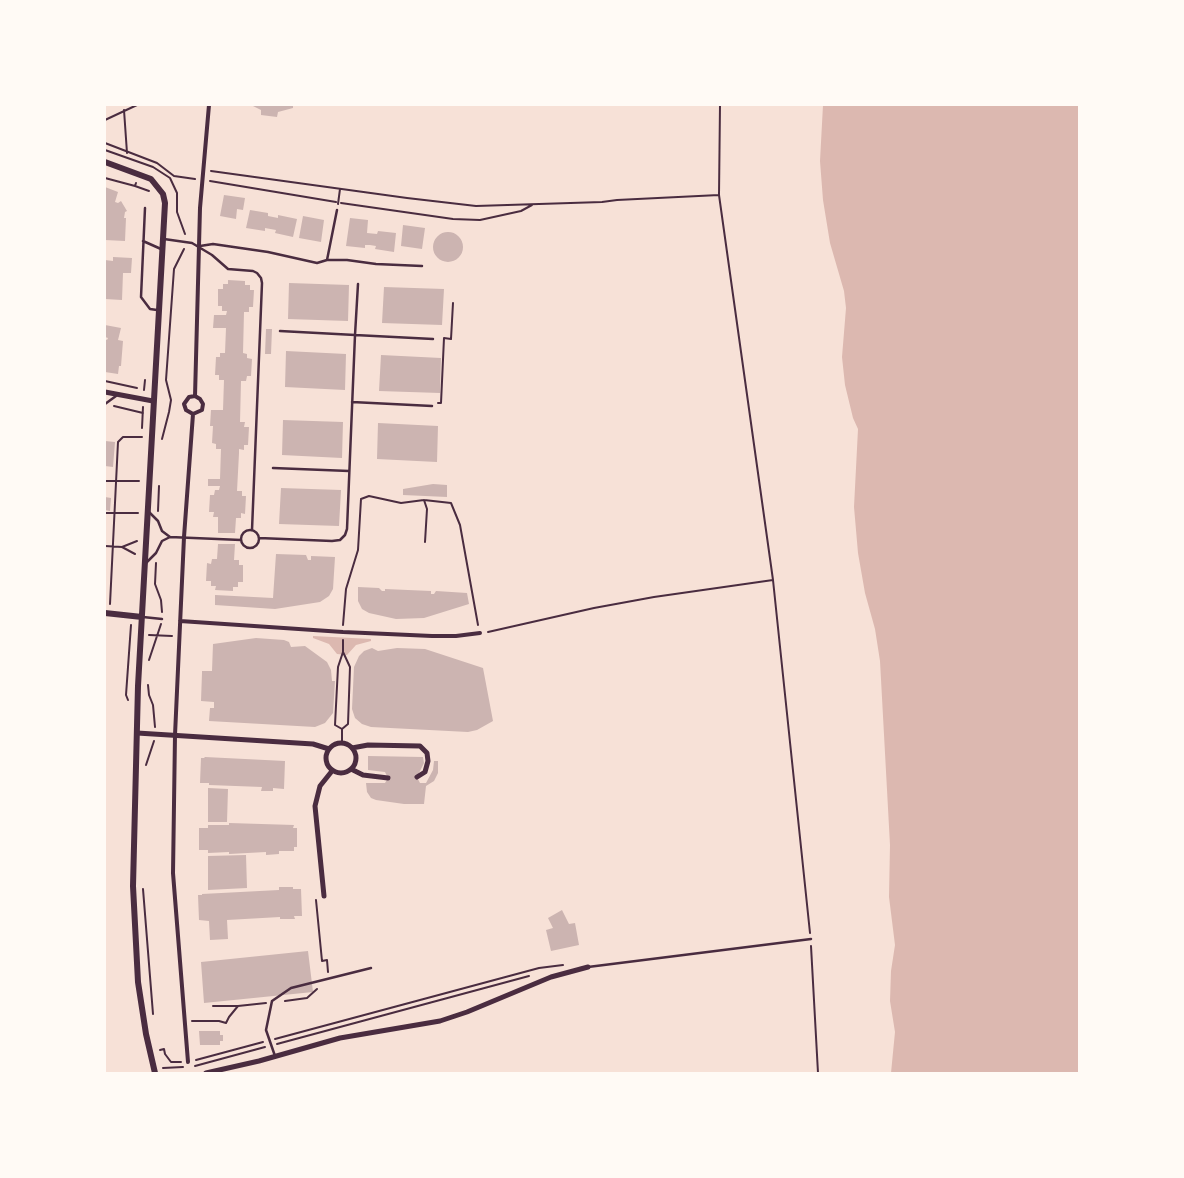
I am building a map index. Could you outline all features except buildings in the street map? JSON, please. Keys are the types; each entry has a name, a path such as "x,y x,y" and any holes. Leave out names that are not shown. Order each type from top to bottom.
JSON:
{"street":[{"path":"194,396 198,246 209,105"},
{"path":"105,162 151,179 163,194 165,203 141,635 133,886 138,982 154,1073"},
{"path":"105,392 153,402"},
{"path":"194,396 200,398 203,407 199,413 193,414 188,412 184,404 189,397 194,396"},
{"path":"188,1062 173,873 175,735 179,637 193,414"},
{"path":"105,613 142,617"},
{"path":"180,622 343,632 456,636 480,634"},
{"path":"137,733 313,744 328,750"},
{"path":"352,748 356,761 351,769 344,773 332,771 326,762 326,758 328,750 334,744 342,743 352,748 368,745 420,746 427,753 428,761 425,772 417,778"},
{"path":"351,769 363,775 388,778"},
{"path":"324,896 316,806 320,786 332,771"},
{"path":"206,1073 225,1070 340,1038 440,1021 551,977 588,967"}],"lane":[{"path":"145,208 141,297 150,309 159,311"},
{"path":"327,260 337,210"},
{"path":"163,239 185,241 198,246 228,269 253,271 261,278 252,530"},
{"path":"144,241 162,250"},
{"path":"198,246 213,244 268,252 317,263 327,260 348,260 376,264 422,266"},
{"path":"259,538 332,541 340,540 345,535 347,529 358,284"},
{"path":"280,332 433,339"},
{"path":"105,404 117,395"},
{"path":"352,402 432,406"},
{"path":"274,468 349,470"},
{"path":"148,512 158,521 162,530 170,537"},
{"path":"252,530 257,533 259,538 257,544 251,548 245,546 241,540 244,532 252,530"},
{"path":"145,563 156,553 162,541 170,537 241,540"},
{"path":"142,617 162,619"},
{"path":"588,967 811,939"},
{"path":"275,1056 266,1030 272,1000 290,988 371,968"}],"path":[{"path":"105,120 137,105"},
{"path":"720,105 719,195 773,580 811,939 818,1073"},
{"path":"124,110 127,153"},
{"path":"105,144 157,163 174,176 454,219 480,220 522,211 534,204"},
{"path":"204,169 218,173 476,206 719,195"},
{"path":"105,178 135,186"},
{"path":"337,210 340,189"},
{"path":"440,403 443,338 451,339 453,303"},
{"path":"105,381 144,390"},
{"path":"114,406 143,413"},
{"path":"110,604 118,442 123,437 142,437"},
{"path":"105,480 140,481"},
{"path":"342,729 334,725 338,667 343,652 346,589 358,550 361,499 369,496 401,503 424,500 451,503 460,525 480,634 594,608 654,597 773,580"},
{"path":"424,500 427,509 425,542"},
{"path":"106,513 138,513"},
{"path":"105,546 122,547 137,541"},
{"path":"122,547 135,554"},
{"path":"149,663 162,619"},
{"path":"130,634 179,637"},
{"path":"342,729 348,724 350,667 343,652"},
{"path":"144,769 152,750 155,714 149,694 148,679"},
{"path":"342,729 342,743"},
{"path":"143,886 153,1017"},
{"path":"316,900 322,961 327,960 329,974"},
{"path":"159,1050 164,1049 171,1062 188,1062 550,965 569,965"},
{"path":"553,970 562,969"},
{"path":"163,1068 200,1065 535,974"},
{"path":"280,1001 307,998 318,988"},
{"path":"214,1006 238,1006 271,1002"},
{"path":"185,1022 219,1021 226,1023 229,1016 238,1006"}],"shaded area":[{"path":"823,105 1079,105 1079,1073 891,1073 895,1032 890,1001 891,971 895,945 889,897 890,845 880,661 858,553 854,507 858,429 853,418 845,385 842,357 846,308 844,291 830,243 823,200 820,161"},
{"path":"313,636 371,639 371,641 356,645 347,655 337,654 329,644 313,638"}]}
